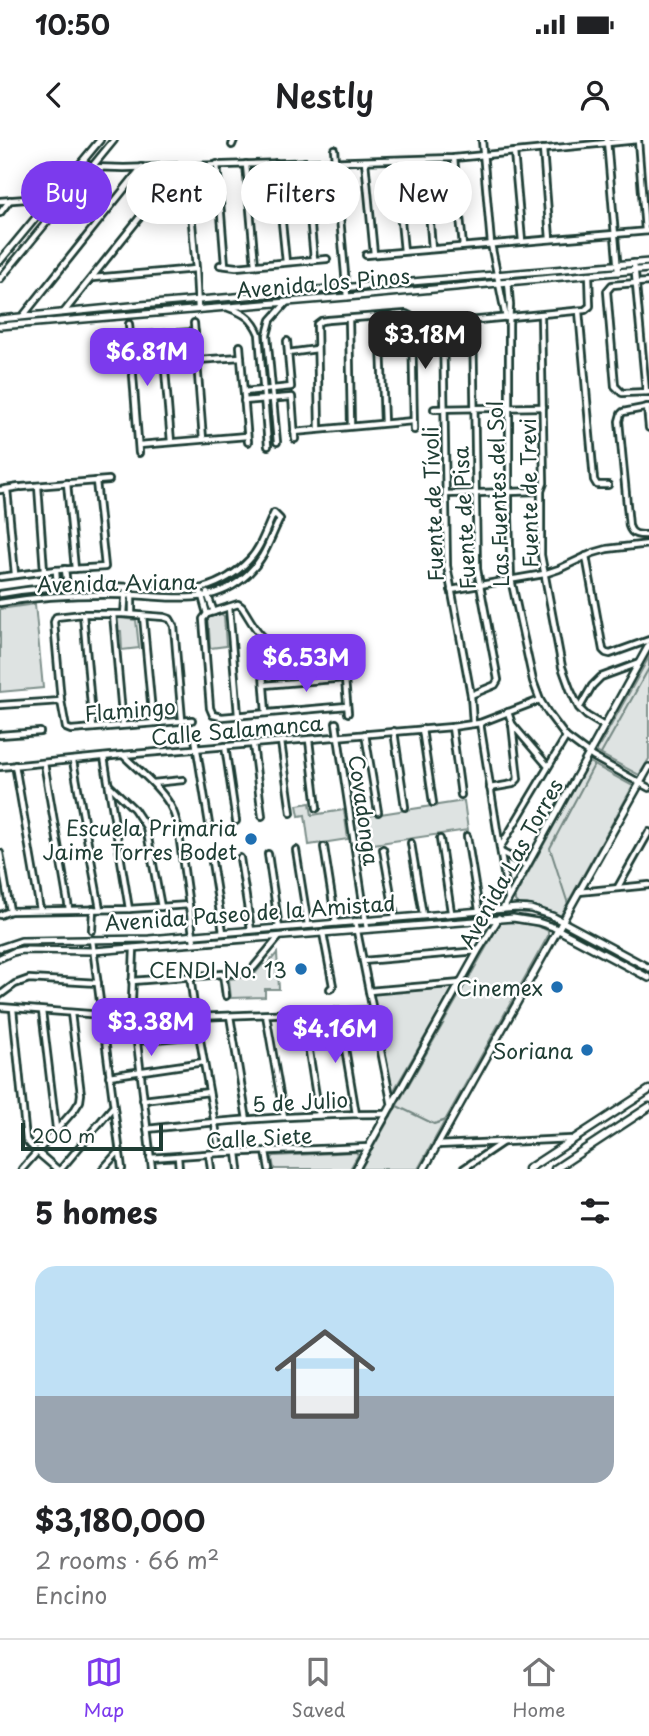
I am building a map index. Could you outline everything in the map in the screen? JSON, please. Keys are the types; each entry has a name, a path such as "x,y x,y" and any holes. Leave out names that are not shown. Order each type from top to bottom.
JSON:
{"main road":[{"path":"528,1169 649,1090"},
{"path":"555,1169 649,1107"},
{"path":"575,1139 583,1151"}],"street":[{"path":"83,161 100,140"},
{"path":"96,161 114,140"},
{"name":"Las Fuentes del Sol","path":"482,140 491,244 509,325 512,579 530,670 540,700 555,725 566,737 603,763 649,788"},
{"path":"360,161 454,158 638,140 647,231 366,255"},
{"path":"607,141 617,268"},
{"path":"334,149 335,161"},
{"path":"542,149 550,239"},
{"path":"514,152 522,241"},
{"path":"454,158 463,246"},
{"path":"425,159 432,249"},
{"path":"395,160 404,251"},
{"path":"365,161 374,254"},
{"path":"23,316 126,187"},
{"path":"0,201 21,199"},
{"path":"0,214 10,200"},
{"path":"0,261 31,224"},
{"path":"0,279 45,224"},
{"path":"64,312 135,224"},
{"path":"192,224 198,309"},
{"path":"220,224 222,265 236,267 327,259"},
{"path":"251,224 255,265"},
{"path":"282,224 286,262"},
{"path":"311,224 314,259"},
{"path":"340,224 347,297"},
{"name":"Avenida los Pinos","path":"635,267 649,262"},
{"path":"635,267 636,283 648,392 622,393 615,386 607,291 612,285 636,283 649,282"},
{"name":"Avenida los Pinos","path":"0,319 507,274 635,267 649,269"},
{"name":"Avenida los Pinos","path":"0,326 347,297 589,274 617,268"},
{"path":"92,278 196,269"},
{"name":"Las Fuentes del Sol","path":"507,274 508,318"},
{"path":"473,321 587,309 590,306 589,274"},
{"path":"421,282 421,290"},
{"path":"190,301 190,310"},
{"path":"276,442 267,334 271,320 287,302"},
{"path":"225,306 246,315 252,320 259,334 268,446"},
{"path":"579,311 594,480 595,484 608,485"},
{"path":"319,429 317,324 321,321 407,314 412,321 414,430"},
{"name":"Fuente de Trevi","path":"541,315 544,483 541,491 541,555 562,667 579,708"},
{"path":"380,317 384,423"},
{"path":"349,318 351,426"},
{"name":"Fuente de Tívoli","path":"473,321 444,324 443,328 447,566 490,788 508,898"},
{"name":"Fuente de Pisa","path":"471,695 498,682 476,555 473,321"},
{"path":"194,323 203,439"},
{"path":"129,324 139,453"},
{"path":"130,336 195,332"},
{"path":"162,334 171,442"},
{"path":"259,334 267,334"},
{"path":"244,392 291,387 287,341"},
{"path":"240,346 247,442"},
{"path":"288,353 317,349"},
{"path":"197,360 241,357"},
{"path":"244,401 292,397 295,439"},
{"path":"434,409 543,407"},
{"path":"649,428 648,407 623,412 619,417 629,526 636,534 649,535"},
{"path":"294,432 413,421"},
{"path":"139,445 247,436"},
{"path":"0,490 109,480"},
{"path":"0,577 105,567 96,481"},
{"path":"67,483 75,569"},
{"path":"38,486 44,571"},
{"path":"7,489 15,574"},
{"path":"446,494 541,491"},
{"name":"Avenida Aviana","path":"0,594 62,587 177,590 202,588 229,577 250,560 274,513 280,519 266,551 249,573 230,587 205,596 181,599 125,594 62,596 0,603"},
{"path":"451,590 544,574 607,549 649,544"},
{"path":"586,556 603,650 610,654 649,643"},
{"path":"62,596 65,569"},
{"path":"56,570 62,587"},
{"path":"124,614 126,587"},
{"path":"132,614 133,587"},
{"path":"202,588 214,612"},
{"path":"205,596 207,614"},
{"path":"342,651 288,653 276,648 260,634 242,607 236,604 207,614 203,619 209,708 213,715 348,706"},
{"path":"229,607 238,715"},
{"path":"83,614 93,728"},
{"path":"113,614 123,725"},
{"path":"0,705 61,701 54,622 56,617 132,614 172,621 182,720"},
{"path":"143,615 153,723"},
{"path":"260,634 266,713"},
{"path":"348,713 342,651 344,644 354,642"},
{"name":"Avenida Las Torres","path":"356,1169 499,918 649,643"},
{"path":"604,726 579,708 596,681 639,663"},
{"path":"264,685 345,678"},
{"name":"Calle Salamanca","path":"0,766 477,724 540,700"},
{"name":"Flamingo","path":"61,701 64,724 71,730 192,720"},
{"path":"490,788 513,784 518,779 512,724 508,712"},
{"name":"Covadonga","path":"336,723 367,929"},
{"path":"512,724 547,765"},
{"path":"452,727 461,795"},
{"path":"422,729 433,803"},
{"path":"0,736 40,732"},
{"path":"394,732 405,807"},
{"path":"365,734 378,812"},
{"path":"527,866 500,850 547,765 566,737"},
{"path":"195,738 209,824"},
{"path":"309,740 317,808"},
{"path":"281,742 291,813"},
{"path":"253,744 262,816"},
{"path":"225,746 236,821"},
{"path":"122,755 152,783 170,804 174,814 194,943"},
{"path":"104,757 129,909"},
{"path":"74,761 97,909 92,930"},
{"path":"44,763 69,909"},
{"path":"15,765 40,910"},
{"path":"424,1169 649,767"},
{"path":"152,783 183,780"},
{"path":"110,786 134,809 146,827 161,907"},
{"path":"618,888 649,832"},
{"path":"467,836 479,910"},
{"path":"440,839 452,912"},
{"path":"411,843 423,915"},
{"path":"324,847 336,923"},
{"path":"383,849 395,917"},
{"path":"296,850 308,925"},
{"path":"0,853 10,912"},
{"path":"268,855 279,928"},
{"path":"240,858 251,930"},
{"path":"212,862 223,932"},
{"path":"579,892 649,885"},
{"path":"0,915 40,910 189,905"},
{"name":"Avenida Paseo de la Amistad","path":"0,948 22,941 149,939 503,908 531,909 548,915 649,968"},
{"name":"Avenida Paseo de la Amistad","path":"0,958 22,950 94,951 499,918 530,920 558,929 649,978"},
{"path":"355,921 392,1107"},
{"path":"323,933 333,986 330,989"},
{"path":"132,981 251,971 279,936"},
{"path":"92,940 122,1169"},
{"path":"134,948 132,1011 152,1169"},
{"path":"363,961 478,951"},
{"path":"629,967 633,960"},
{"path":"223,974 226,996"},
{"path":"190,976 220,1153"},
{"path":"0,995 15,984 29,979 98,983"},
{"path":"369,991 462,983"},
{"path":"132,1011 194,1006"},
{"path":"0,1007 102,1015"},
{"path":"13,1009 26,1140 37,1152 59,1169 113,1108"},
{"path":"196,1017 373,1010"},
{"path":"42,1011 56,1129"},
{"path":"339,1012 356,1114"},
{"path":"22,1169 78,1105 81,1094 71,1013"},
{"path":"303,1013 319,1115"},
{"path":"266,1015 284,1117"},
{"path":"230,1016 247,1119"},
{"path":"136,1041 199,1035"},
{"path":"109,1076 204,1062"},
{"path":"143,1100 209,1092"},
{"name":"5 de Julio","path":"147,1129 247,1119 388,1114"},
{"path":"437,1145 575,1139"},
{"path":"463,1169 503,1142"},
{"name":"Calle Siete","path":"150,1158 369,1147"},
{"path":"103,1169 119,1150"},
{"path":"266,1152 269,1169"},
{"path":"237,1153 239,1169"},
{"path":"209,1154 211,1169"},
{"path":"178,1157 179,1169"}],"shaded area":[{"path":"35,604 43,688 0,692 0,609"},
{"path":"221,614 224,616 226,646 210,648 209,629 205,629 204,621"},
{"path":"116,619 136,620 139,648 122,650 121,631 116,631"},
{"path":"649,657 649,759 639,775 596,752"},
{"path":"589,762 633,786 561,915 527,904 518,904 515,897"},
{"path":"464,801 468,830 357,845 353,820 355,818"},
{"path":"310,803 312,815 344,810 348,839 309,845 305,815 299,816 297,805"},
{"path":"512,922 539,927 548,931 548,936 418,1169 361,1169 500,923"},
{"path":"277,953 279,989 265,989 265,997 231,998 229,979 253,976"},
{"path":"451,986 453,988 393,1092 390,1092 373,996 376,993"},
{"path":"356,1152 358,1155 350,1169 274,1169 272,1158 274,1156"}],"waterway":[{"path":"601,754 649,668"},
{"path":"568,904 550,848 594,765"},
{"path":"397,1106 434,1124 446,1120"}],"place":[{"name":"Escuela Primaria Jaime Torres Bodet","path":"251,839"},
{"name":"CENDI No. 13","path":"301,969"},
{"name":"Cinemex","path":"557,987"},
{"name":"Soriana","path":"587,1050"}]}
